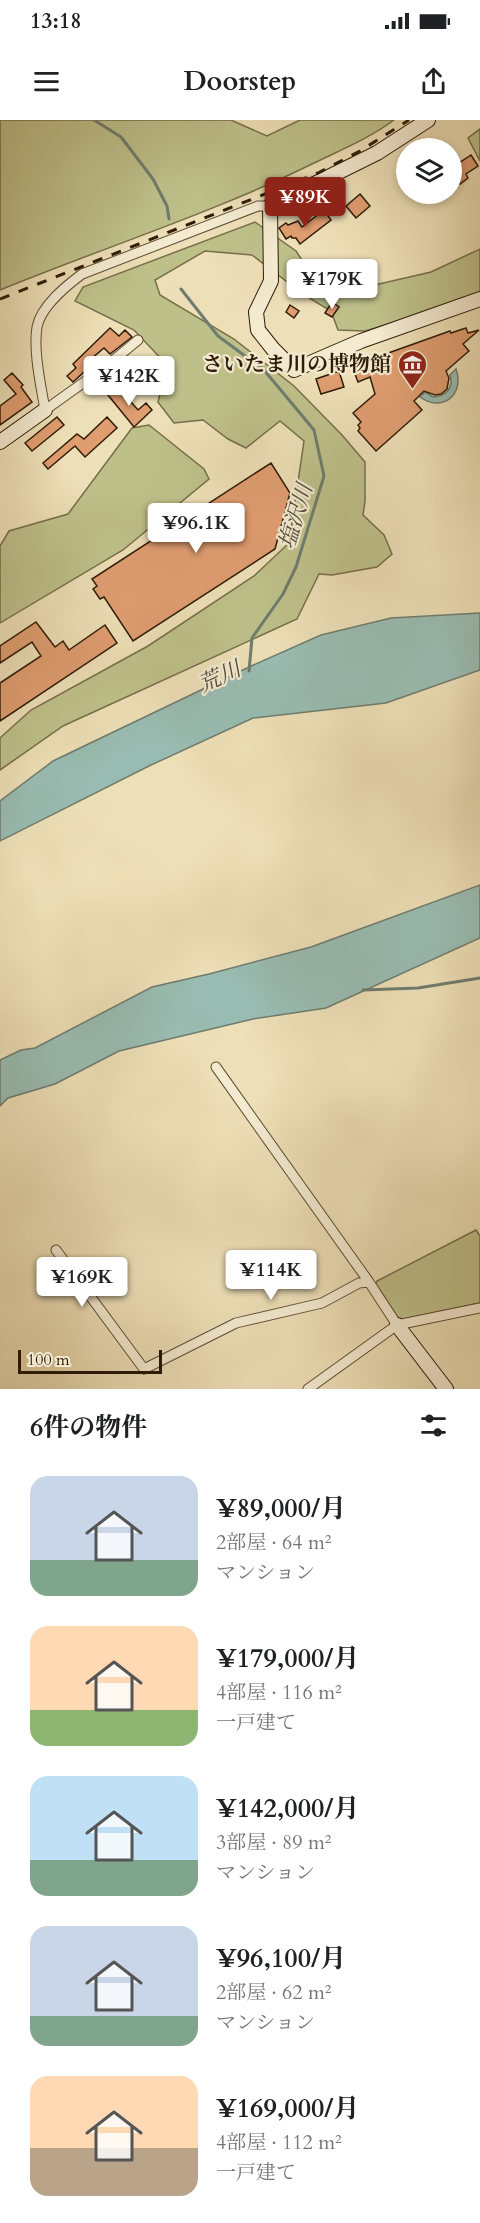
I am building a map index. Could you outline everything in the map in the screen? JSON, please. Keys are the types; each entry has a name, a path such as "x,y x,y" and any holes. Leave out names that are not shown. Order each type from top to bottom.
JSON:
{"street":[{"path":"45,410 38,368 37,326 50,303 65,286 82,274 258,206 270,206 377,153 428,120"},
{"path":"270,206 271,282 256,312 258,330 294,370 361,341 480,299"},
{"path":"0,442 104,368 138,340"},
{"path":"216,1067 397,1325 446,1389"},
{"path":"56,1250 144,1369 236,1323 322,1303 359,1283 369,1282"},
{"path":"308,1389 397,1325 480,1308"}],"green space":[{"path":"0,120 231,120 267,136 300,120 394,120 355,143 237,198 0,290"},
{"path":"480,129 480,161 468,138"},
{"path":"255,222 296,251 308,269 366,287 431,272 480,249 480,297 365,331 338,330 331,311 304,295 252,255 205,251 155,280 160,295 234,339 294,386 342,435 365,462 363,515 384,535 392,554 377,567 332,575 319,574 297,619 63,726 0,770 0,738 31,710 148,646 254,576 289,543 304,441 280,421 246,448 228,439 203,420 174,423 158,402 167,365 134,330 75,301 83,287"},
{"path":"149,425 204,469 209,479 123,550 0,623 0,546 9,531 68,514 132,428"},
{"path":"476,1230 480,1236 480,1303 404,1319 398,1318 376,1284 377,1281"}],"water":[{"path":"456,369 457,387 450,399 436,403 420,397 425,392 433,397 445,393 451,384 450,375"},
{"path":"480,613 480,670 386,703 253,718 149,766 0,841 0,801 53,761 249,667 321,635 391,618"},
{"path":"480,885 480,938 326,1008 253,1019 119,1051 55,1084 8,1098 0,1106 0,1060 21,1050 35,1048 152,987 311,947"}],"building":[{"path":"471,155 478,166 466,174 468,178 462,182 462,161"},
{"path":"333,191 341,205 332,210 324,196"},
{"path":"360,194 370,206 356,218 346,206"},
{"path":"324,210 331,220 300,244 296,238 291,236 286,239 279,228 286,223 288,225 298,221 302,227"},
{"path":"332,302 339,307 332,317 325,313"},
{"path":"290,305 299,311 294,318 286,312"},
{"path":"110,328 119,336 125,330 132,337 110,354 104,348 91,359 95,362 73,382 67,376 76,368 73,364"},
{"name":"さいたま川の博物館","path":"466,328 468,333 479,330 463,344 469,351 446,371 449,378 447,389 435,395 424,391 414,401 422,410 376,451 358,431 360,428 358,425 361,422 353,413 375,394 370,377 358,382 352,366 450,331 451,333"},
{"path":"339,371 344,387 321,394 316,379"},
{"path":"12,373 23,385 21,387 32,402 0,425 0,406 16,394 4,380"},
{"path":"118,387 138,410 146,403 152,410 134,427 108,395"},
{"path":"57,417 64,425 32,451 25,443"},
{"path":"107,417 117,428 85,457 75,446 48,469 43,463 77,434 84,439"},
{"path":"271,463 290,493 275,549 133,641 104,597 100,599 93,589 97,586 92,579"},
{"path":"36,622 55,647 63,641 69,650 105,625 117,643 0,721 0,683 41,656 32,642 0,663 0,646"}],"waterway":[{"name":"塩沢川","path":"94,120 121,137 153,179 167,206 169,219"},
{"name":"塩沢川","path":"181,289 218,336 264,370 314,430 324,476 296,567 283,594 252,638 249,671"},
{"path":"363,990 418,988 480,978"}],"railway":[{"path":"0,299 318,173 360,151 409,120"}],"place":[{"name":"さいたま川の博物館","path":"412,390"}],"water label":[{"name":"荒川","path":"219,676"}]}
